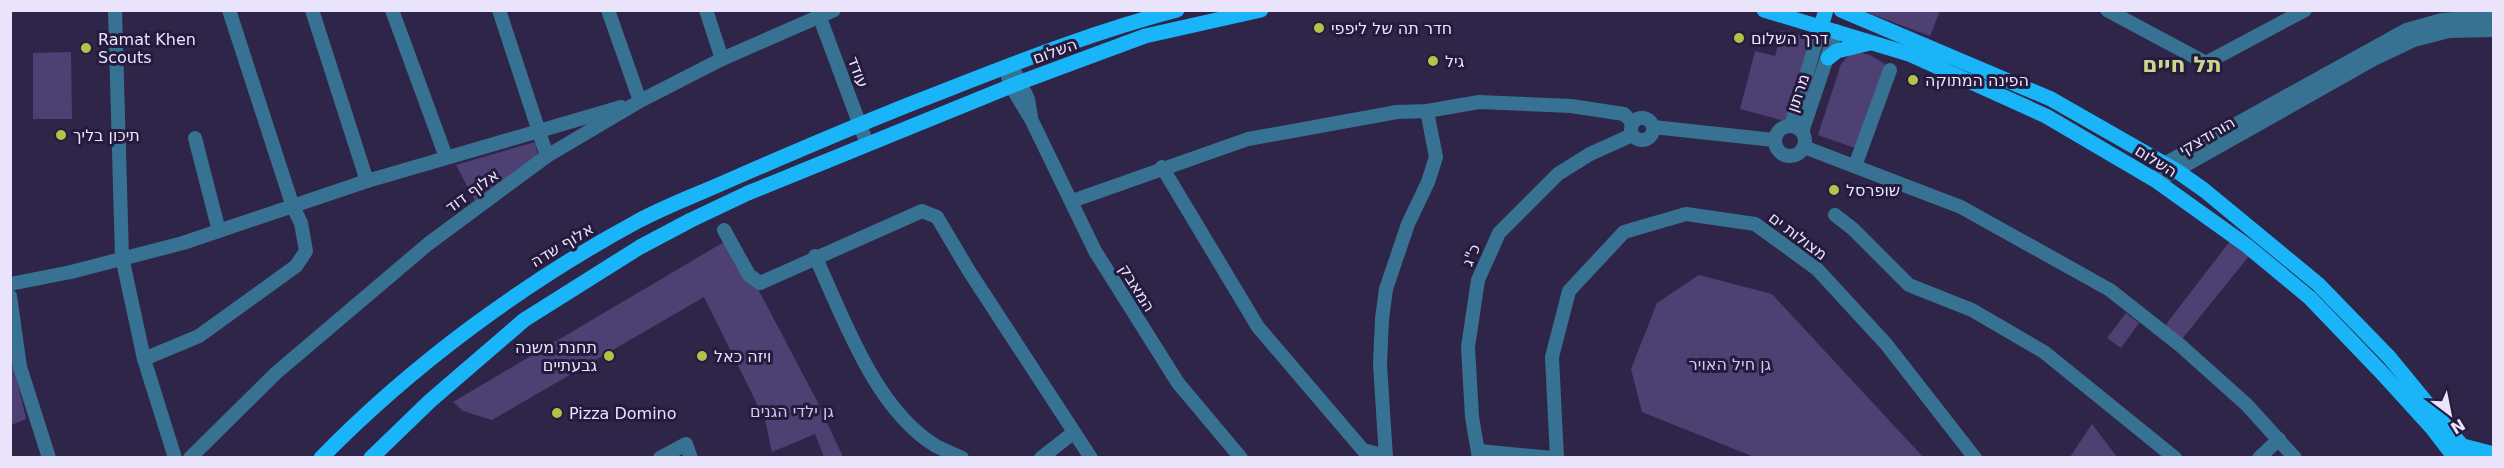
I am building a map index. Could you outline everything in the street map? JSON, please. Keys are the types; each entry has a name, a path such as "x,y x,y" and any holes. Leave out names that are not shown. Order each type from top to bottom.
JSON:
{"main road":[{"name":"השלום","path":"860,124 1009,66 1108,31 1177,10"},
{"name":"השלום","path":"867,144 1144,36 1261,10"},
{"name":"השלום","path":"1764,10 1909,54 2046,116 2155,180 2246,245 2310,298 2432,428 2463,454"},
{"path":"1821,27 1826,10"},
{"name":"השלום","path":"1842,11 1865,15 2051,99 2171,168 2228,208 2318,284 2389,357 2463,454"},
{"path":"1836,31 1842,11"},
{"path":"1828,58 1838,51 1873,42"},
{"name":"אלוף שדה","path":"321,458 371,409 483,319 537,280 641,220 860,124"},
{"path":"371,458 430,401 534,314 640,247 691,220 748,193 867,144"},
{"path":"2463,454 2493,454"}],"street":[{"path":"115,10 122,257 144,359 175,458"},
{"path":"144,359 199,336 296,266 306,251 301,223 293,207 230,10"},
{"path":"312,10 367,181"},
{"path":"392,10 446,157"},
{"path":"499,10 547,156"},
{"path":"10,284 71,272 183,243 367,181 640,101 608,10"},
{"path":"706,10 722,60"},
{"name":"אלוף דוד","path":"190,458 276,372 428,244 547,156 640,101 818,13 834,10"},
{"path":"2108,10 2206,63 2295,13"},
{"name":"עודד","path":"818,13 867,144"},
{"name":"הורודצקי","path":"2155,180 2171,168 2406,30 2442,20 2493,16"},
{"name":"מרתון","path":"1797,129 1821,27"},
{"name":"הורודצקי","path":"2171,168 2374,59 2414,40 2449,32 2493,30"},
{"name":"מרתון","path":"1797,129 1828,58 1836,31"},
{"name":"המאבק","path":"1009,66 1008,77 1016,84 1095,251 1178,383 1241,458"},
{"path":"1855,166 1890,70"},
{"path":"1072,201 1248,139 1397,112 1427,111 1479,102 1571,106 1624,114 1633,129"},
{"path":"1162,168 1258,327 1364,450 1386,457 1380,364 1382,320 1386,289 1408,224 1428,182 1436,157 1427,111"},
{"name":"כ\"ג","path":"1479,454 1472,417 1468,347 1478,280 1499,233 1558,174 1633,129 1639,140 1647,139 1653,127 1774,140"},
{"path":"1780,129 1797,129 1805,141 1804,147 1798,154 1788,157 1779,152 1774,140 1780,129"},
{"path":"195,138 219,231"},
{"path":"1804,147 1962,207 2110,290 2181,346 2239,398 2295,458"},
{"path":"724,230 749,275 760,283 815,256 922,211 937,217 969,271 1091,458"},
{"name":"מצולות ים","path":"1555,458 1552,357 1569,291 1624,232 1686,214 1755,224 1817,269 1886,344 1975,458"},
{"path":"1835,215 1853,229 1909,285 1972,310 2044,352 2175,458"},
{"path":"815,256 875,384 908,422 936,445 962,458"},
{"path":"10,296 20,367 49,458"},
{"path":"1041,458 1073,433"},
{"path":"2259,458 2279,439"},
{"path":"660,458 686,444 691,458"},
{"path":"1479,454 1555,458"}],"green space":[{"path":"1863,11 1940,11 1930,36"},
{"path":"1782,31 1810,38 1788,122 1740,109 1755,51 1775,56"},
{"path":"71,52 72,119 33,119 33,53"},
{"path":"1858,52 1870,55 1885,64 1855,148 1818,135 1841,64 1848,56"},
{"path":"535,142 538,156 475,201 456,165"},
{"path":"2230,241 2249,256 2178,344 2161,331"},
{"name":"גן ילדי הגנים","path":"724,242 758,289 817,401 843,457 824,457 815,434 772,452 765,420 704,297 492,420 463,411 453,402"},
{"name":"גן חיל האויר","path":"1699,275 1772,294 1923,457 1754,457 1642,412 1631,369 1657,303"},
{"path":"2126,313 2139,323 2121,348 2107,338"},
{"path":"10,349 26,419 11,425 10,425"},
{"path":"2092,424 2117,457 2070,457"}],"place":[{"name":"חדר תה של ליפפי","path":"1319,28"},
{"name":"דרך השלום","path":"1739,38"},
{"name":"Ramat Khen Scouts","path":"86,48"},
{"name":"גיל","path":"1433,61"},
{"name":"הפינה המתוקה","path":"1913,80"},
{"name":"תיכון בליך","path":"61,135"},
{"name":"שופרסל","path":"1834,190"},
{"name":"תחנת משנה גבעתיים","path":"609,356"},
{"name":"ויזה כאל","path":"702,356"},
{"name":"Pizza Domino","path":"557,413"}],"district":[{"name":"תל חיים","path":"2182,64"}]}
